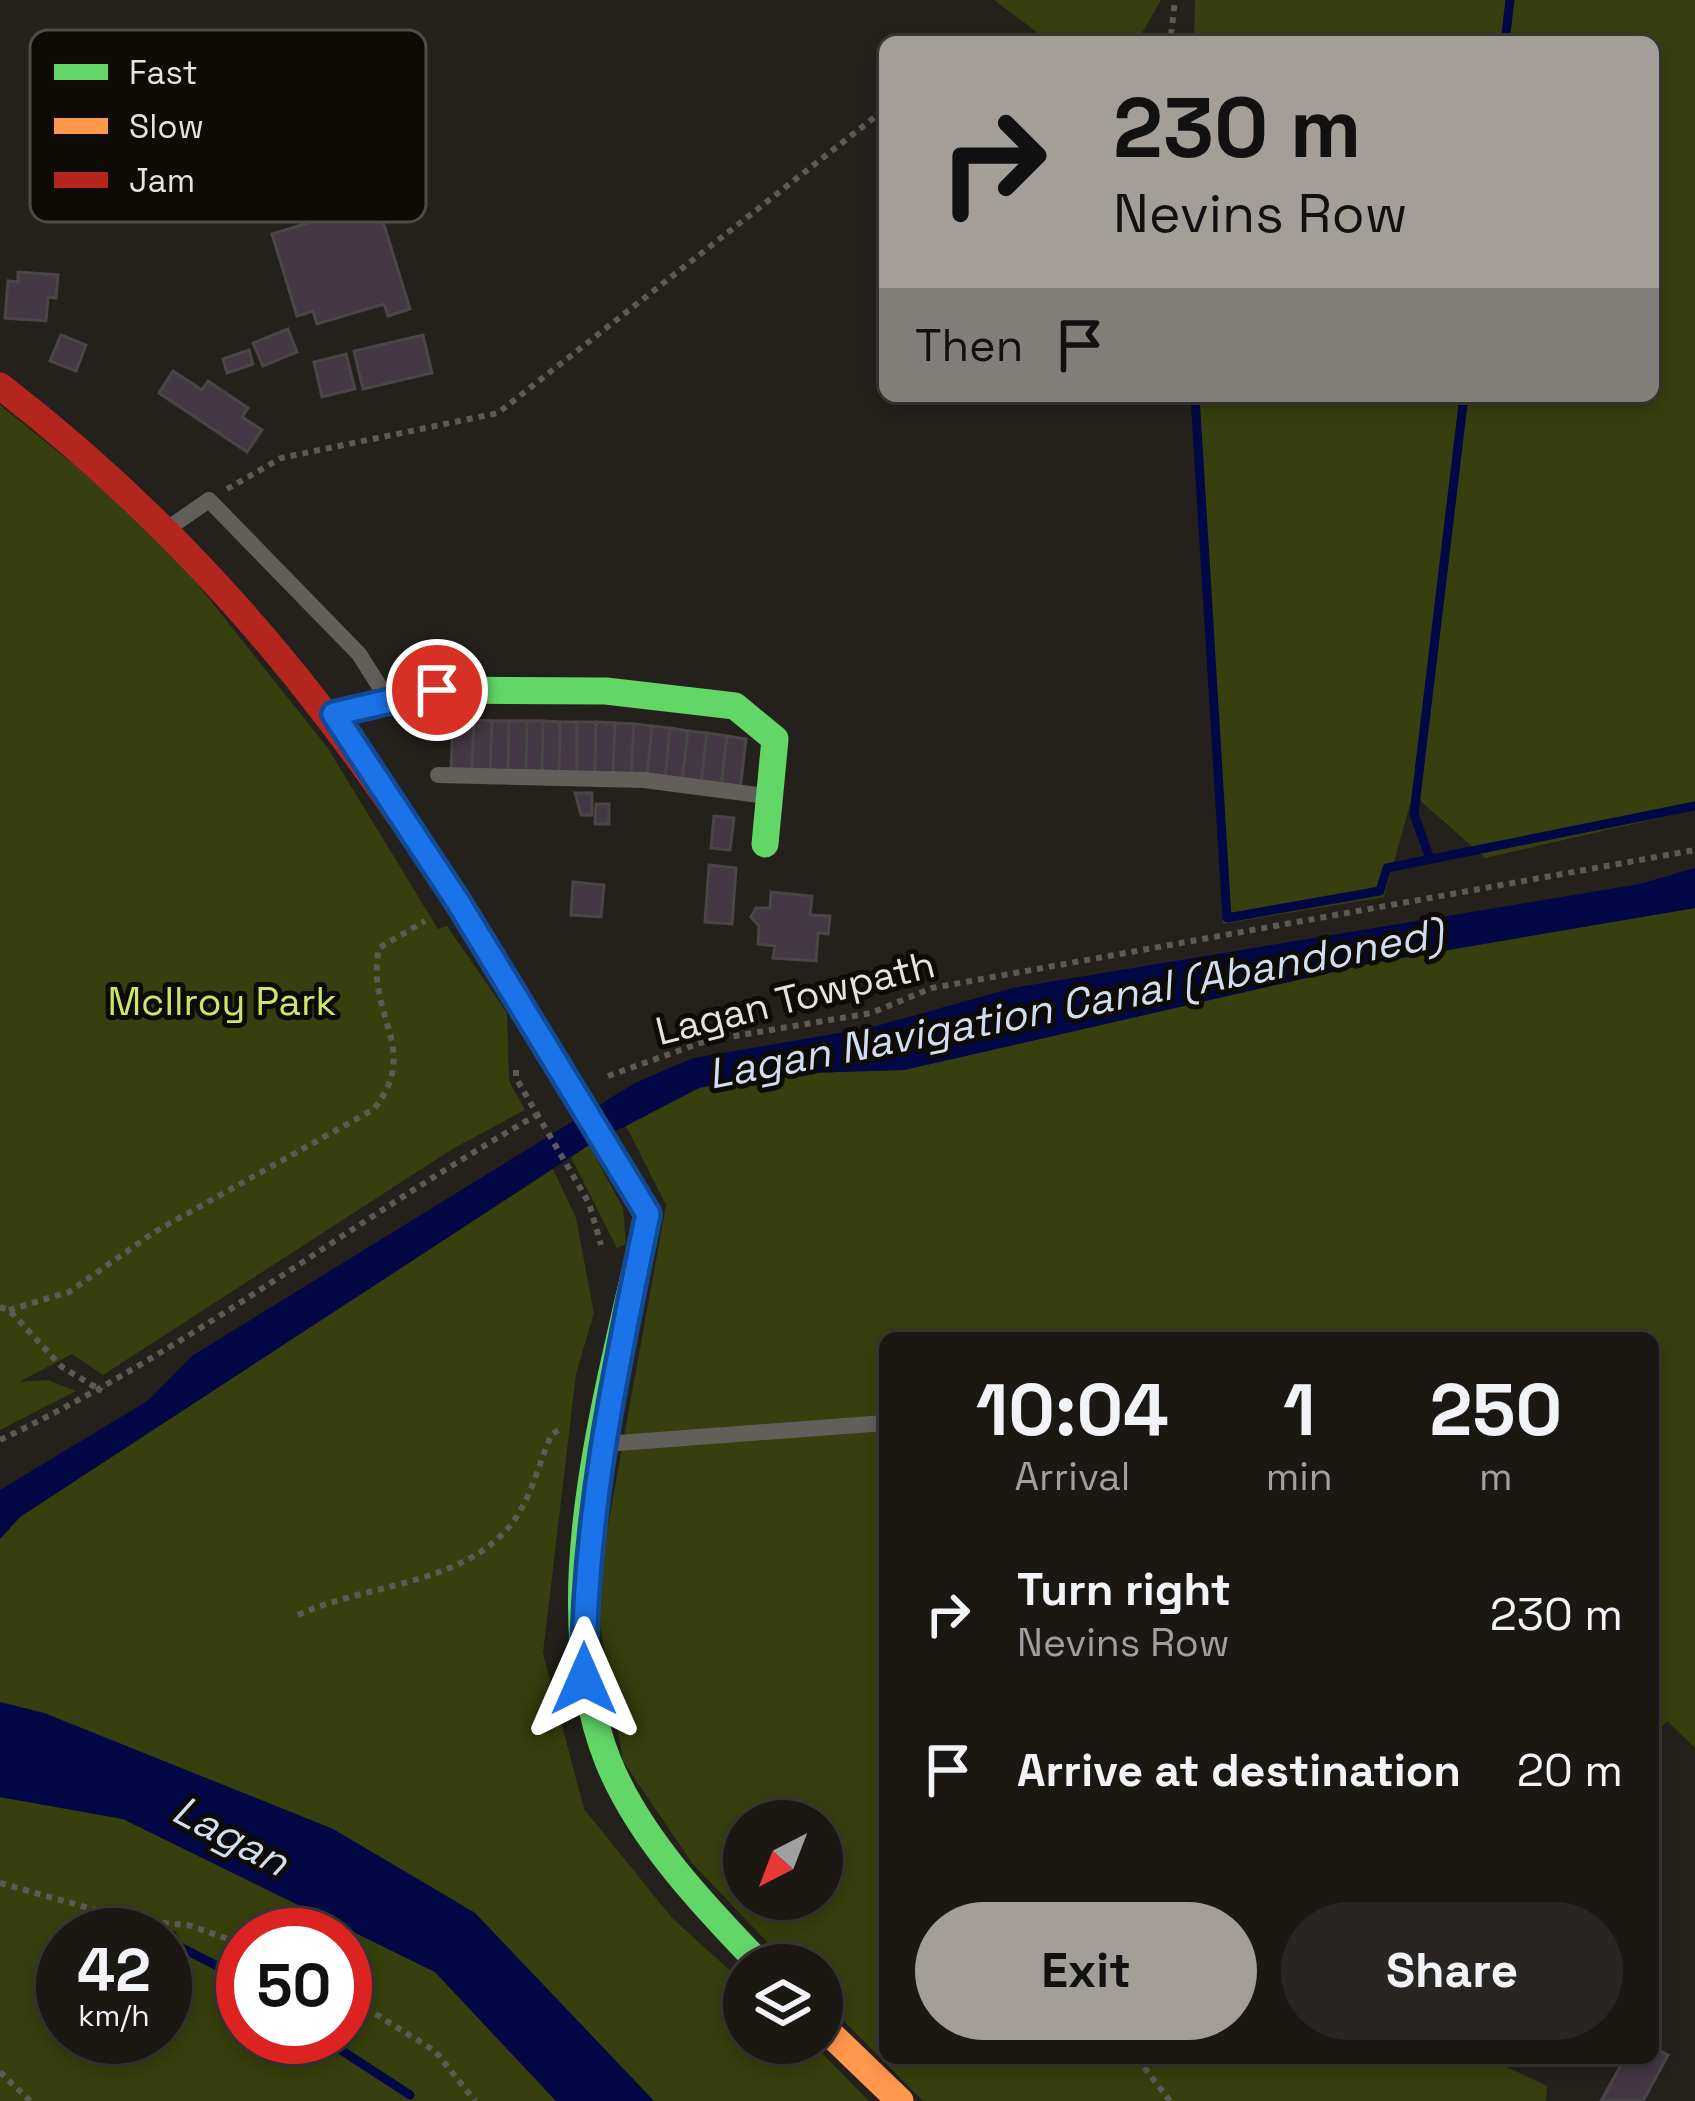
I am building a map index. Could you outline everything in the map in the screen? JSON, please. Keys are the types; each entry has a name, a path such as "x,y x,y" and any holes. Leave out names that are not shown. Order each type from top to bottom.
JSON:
{"main road":[{"path":"0,386 169,528 334,714 458,902 648,1214 604,1434 583,1589 584,1679 608,1762 656,1836 744,1944"},
{"path":"334,714 437,690 606,691 735,706 775,740 765,844"},
{"path":"843,2046 900,2101"}],"lane":[{"path":"169,528 209,500 359,654 388,700"},
{"path":"438,776 644,780 770,797"},
{"path":"604,1434 879,1423"}],"path":[{"path":"1171,35 1175,0"},
{"path":"209,500 281,458 498,413 879,114"},
{"name":"Lagan Towpath","path":"601,1079 706,1041 871,1013 932,988 1695,850"},
{"path":"102,1391 62,1367 5,1308 69,1292 156,1231 374,1109 391,1088 397,1059 373,977 379,948 458,902"},
{"path":"516,1078 590,1203"},
{"path":"0,1440 102,1391 468,1154 549,1108"},
{"path":"298,1615 341,1595 469,1562 501,1539 522,1509 552,1433 570,1424 604,1434"},
{"path":"0,1883 135,1921 188,1925 216,1935"},
{"path":"372,2012 435,2051 475,2101"},
{"path":"1142,2064 1170,2101"},
{"path":"0,2072 29,2101"}],"green space":[{"path":"994,0 1161,0 1140,36 1042,36"},
{"path":"1195,0 1695,0 1695,810 1485,858 1413,794 1384,897 1223,924 1192,402 1659,402 1659,36 1194,36"},
{"name":"McIlroy Park","path":"0,405 152,527 327,747 438,929 447,926 507,1013 509,1081 525,1110 454,1148 103,1375 72,1354 19,1382 48,1380 76,1391 0,1430"},
{"path":"1695,908 1695,1748 1667,1721 1659,1731 1659,1332 879,1332 879,2057 843,2020 843,1944 769,1944 746,1920 843,1920 843,1800 723,1800 723,1896 692,1863 623,1761 595,1597 666,1205 626,1126 699,1087 773,1074 904,1070 1372,963"},
{"path":"589,1145 623,1208 626,1244 617,1248 571,1157"},
{"path":"553,1169 576,1218 594,1313 576,1374 543,1653 584,1809 673,1919 723,1964 723,2064 833,2064 869,2101 654,2101 475,1913 333,1829 44,1713 0,1702 0,1539 19,1517"},
{"path":"0,1797 123,1819 304,1908 216,1908 216,2064 372,2064 372,1941 435,1972 556,2101 0,2101"},
{"path":"886,2064 1501,2064 1547,2086 1546,2101 923,2101"}],"water":[{"name":"Lagan Navigation Canal (Abandoned)","path":"1695,868 1695,908 1372,963 904,1070 773,1074 699,1088 589,1145 20,1517 0,1539 0,1490 149,1400 192,1356 635,1083 693,1058 869,1028 1013,988 1640,884"},
{"name":"Lagan","path":"0,1702 44,1713 333,1829 475,1913 654,2101 556,2101 435,1972 372,1941 372,1908 304,1908 123,1819 0,1797"}],"building":[{"path":"311,222 383,222 410,309 388,316 384,304 317,324 313,311 297,316 272,234"},
{"path":"18,272 58,275 56,298 48,297 46,321 5,318 8,281 18,282"},
{"path":"288,329 297,352 263,366 253,343"},
{"path":"61,335 86,345 76,371 50,361"},
{"path":"423,335 432,373 363,389 354,351"},
{"path":"249,350 253,364 227,373 223,359"},
{"path":"346,354 355,389 322,397 314,362"},
{"path":"173,371 202,390 208,381 248,408 242,417 262,430 247,452 159,393"},
{"path":"453,719 474,720 472,772 451,771"},
{"path":"474,720 492,721 490,772 472,772"},
{"path":"492,721 509,721 508,773 490,772"},
{"path":"509,721 527,721 526,773 508,773"},
{"path":"527,721 543,721 542,774 526,773"},
{"path":"543,721 560,722 559,775 542,774"},
{"path":"560,722 577,722 577,774 559,775"},
{"path":"577,722 596,722 595,775 577,774"},
{"path":"596,722 615,723 613,775 595,775"},
{"path":"615,723 634,724 631,776 613,775"},
{"path":"634,724 652,726 647,778 631,776"},
{"path":"652,726 670,728 665,780 647,778"},
{"path":"670,728 688,731 682,782 665,780"},
{"path":"688,731 707,733 701,785 682,782"},
{"path":"707,733 727,736 721,787 701,785"},
{"path":"727,736 746,739 740,790 721,787"},
{"path":"575,793 592,793 592,815 581,815"},
{"path":"596,804 609,804 609,824 595,824"},
{"path":"714,816 734,818 730,850 711,848"},
{"path":"709,865 736,868 732,924 705,922"},
{"path":"573,882 604,885 601,917 571,915"},
{"path":"771,892 812,896 810,915 830,916 828,934 818,933 816,961 773,958 775,946 758,944 759,926 751,917 756,908 770,908"},
{"path":"1659,2050 1668,2055 1643,2101 1601,2101 1622,2064 1659,2064"}],"waterway":[{"path":"1506,36 1510,0"},
{"path":"1195,402 1227,918 1380,891 1387,868 1695,806"},
{"path":"1430,859 1414,814 1463,402"},
{"path":"192,1953 216,1965"},
{"path":"362,2064 410,2095"}],"traffic: fast":[{"path":"333,714 437,690 606,691 735,706 775,739 765,844"},
{"path":"530,1019 648,1213 590,1488 582,1630 590,1697 608,1761 637,1817 696,1895 742,1944"}],"traffic: slow":[{"path":"843,2046 900,2101"}],"traffic: jam":[{"path":"0,386 161,526 296,676 415,839 530,1019"}],"route":[{"path":"437,690 334,714 458,902 648,1214 602,1444 583,1589 584,1679"}]}
